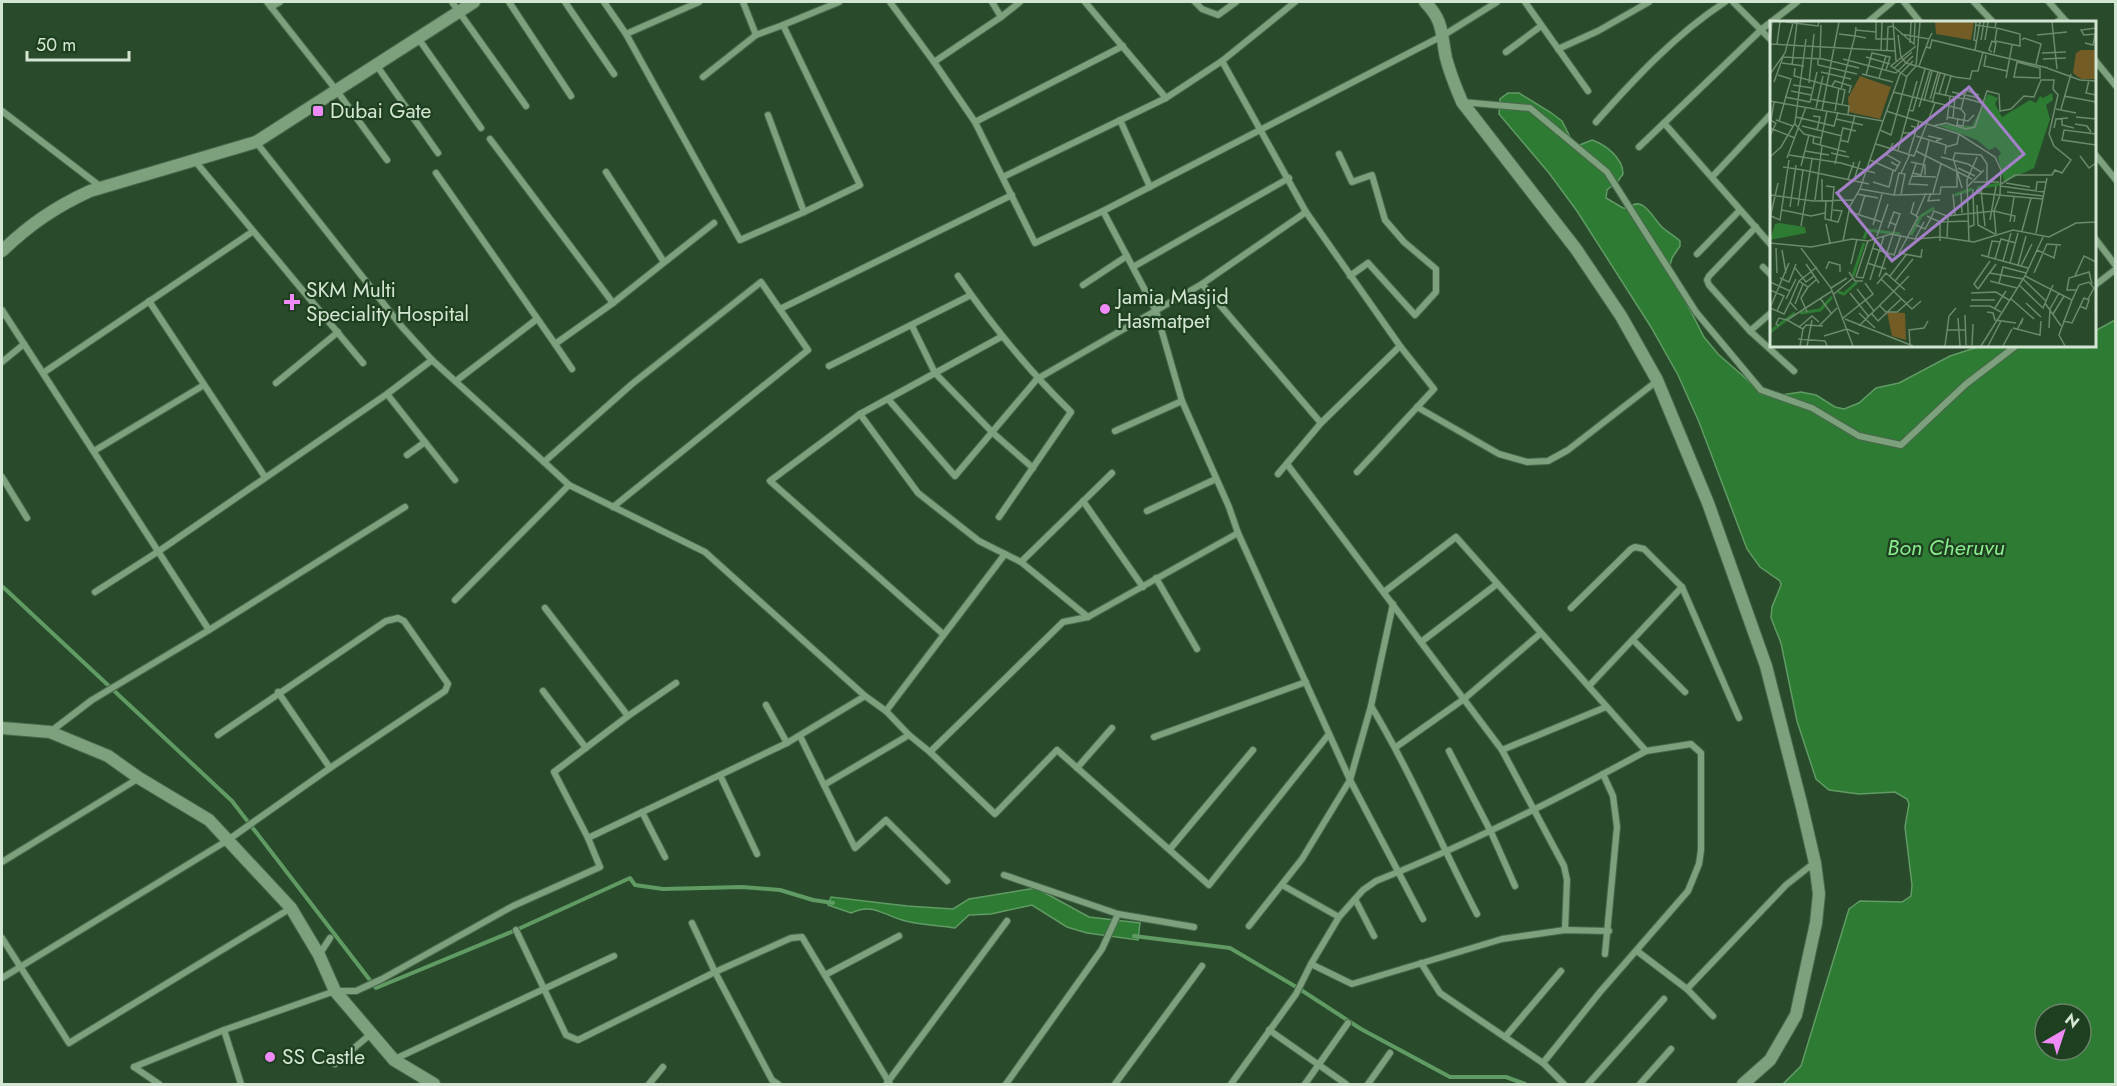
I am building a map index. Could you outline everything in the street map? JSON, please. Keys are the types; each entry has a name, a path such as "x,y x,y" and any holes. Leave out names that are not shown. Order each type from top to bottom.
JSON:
{"street":[{"path":"280,2 269,4 387,160"},
{"path":"2,251 26,228 72,200 102,188 256,142 377,66 418,38 455,7 474,2"},
{"path":"510,2 571,96"},
{"path":"565,2 614,74"},
{"path":"604,2 626,34 740,240 860,185 783,25"},
{"path":"626,34 699,2"},
{"path":"742,2 756,35"},
{"path":"819,2 823,9"},
{"path":"703,77 756,35 839,2"},
{"path":"890,2 975,122 1035,243 1103,211 1444,35 1497,2"},
{"path":"992,2 1001,17"},
{"path":"934,62 1020,2"},
{"path":"1085,2 1166,98"},
{"path":"1195,2 1202,9 1218,15 1236,2"},
{"path":"1003,177 1166,98 1222,61 1295,2"},
{"path":"1425,2 1439,20 1444,35 1446,56 1462,102 1576,249 1621,316 1657,380 1708,502 1766,666 1815,862 1819,894 1816,923 1796,1015 1770,1060 1743,1084"},
{"path":"1525,2 1588,91"},
{"path":"1558,49 1598,31 1649,2"},
{"path":"1596,122 1629,85 1698,19 1725,2"},
{"path":"1733,2 1770,39"},
{"path":"1772,21 1797,2"},
{"path":"1869,21 1892,2"},
{"path":"1904,2 1919,21"},
{"path":"1974,2 1992,21"},
{"path":"2049,2 2065,20"},
{"path":"455,7 526,106"},
{"path":"1639,147 1770,23"},
{"path":"1506,52 1541,26"},
{"path":"418,38 481,128"},
{"path":"975,122 1123,45"},
{"path":"1222,61 1306,212 1400,346 1434,389 1357,472"},
{"path":"2096,62 2115,86"},
{"path":"377,66 438,153"},
{"path":"1462,102 1530,108 1607,172 1696,312 1761,390 1812,408 1859,436 1901,445 1966,384 2016,346"},
{"path":"2,111 102,188"},
{"path":"768,115 804,212"},
{"path":"1712,177 1770,115"},
{"path":"1120,120 1150,187"},
{"path":"1664,123 1770,244"},
{"path":"490,139 613,303"},
{"path":"256,142 402,327 432,360 569,485 705,552 865,696 886,711 995,814 1057,750 1209,885 1329,734"},
{"path":"1338,154 1352,182 1372,175 1385,220 1404,242 1436,269 1436,292 1415,315 1368,263 1350,276"},
{"path":"2096,156 2115,180"},
{"path":"195,161 363,363"},
{"path":"606,171 664,262"},
{"path":"436,173 572,369"},
{"path":"1133,267 1289,178"},
{"path":"780,309 1012,195"},
{"path":"1697,255 1740,210"},
{"path":"1103,211 1156,311 1182,401 1229,507 1238,533 1350,780 1423,919"},
{"path":"888,399 955,476 1037,379 1202,284 1306,212"},
{"path":"555,344 613,303 714,223"},
{"path":"1756,227 1707,280 1750,331 1794,371"},
{"path":"43,373 252,232"},
{"path":"2096,240 2115,268 2096,284"},
{"path":"1083,285 1127,256"},
{"path":"1763,267 1770,274"},
{"path":"958,276 1001,337 1037,379 1071,412 999,517"},
{"path":"544,462 632,384 761,282 808,350 613,507"},
{"path":"1202,284 1321,423"},
{"path":"829,366 971,295"},
{"path":"149,301 265,477"},
{"path":"2,310 210,630"},
{"path":"1750,331 1770,314"},
{"path":"456,381 537,319"},
{"path":"912,326 935,373 993,433 1033,468"},
{"path":"276,384 339,332"},
{"path":"943,634 770,481 860,414 1001,337"},
{"path":"2,362 24,344"},
{"path":"1278,474 1321,423 1400,346"},
{"path":"95,592 159,551 387,394 432,360"},
{"path":"1417,407 1499,454 1527,462 1548,461 1568,450 1657,380"},
{"path":"94,451 204,385"},
{"path":"387,394 455,480"},
{"path":"1115,431 1182,401"},
{"path":"860,414 918,493 979,541 1021,562 1088,617"},
{"path":"407,455 425,442"},
{"path":"1287,464 1502,750 1561,856 1567,879 1564,930"},
{"path":"1021,562 1112,473"},
{"path":"2,477 27,518"},
{"path":"1147,510 1216,480"},
{"path":"455,600 569,485"},
{"path":"1083,501 1143,587"},
{"path":"50,732 92,700 210,630 405,507"},
{"path":"930,752 1063,622 1088,617 1238,533"},
{"path":"1384,592 1456,537 1646,751"},
{"path":"1571,608 1635,547 1644,549 1682,587 1739,718"},
{"path":"886,711 1005,554"},
{"path":"1156,578 1197,649"},
{"path":"1421,642 1497,584"},
{"path":"1589,686 1682,587"},
{"path":"1249,926 1302,860 1350,780 1371,706 1393,604"},
{"path":"545,608 628,716"},
{"path":"2,978 261,818 330,768 445,691 446,681 414,633 404,621 398,618 386,621 278,692 218,735"},
{"path":"1396,747 1464,699 1541,633"},
{"path":"1633,639 1685,692"},
{"path":"1154,737 1306,682"},
{"path":"159,1084 134,1066 224,1030 335,991 356,991 382,979 513,906 600,867 588,838 554,772 676,683"},
{"path":"543,691 586,748"},
{"path":"278,692 330,768"},
{"path":"588,838 787,743 865,696"},
{"path":"766,705 787,743"},
{"path":"1371,706 1396,747 1444,852 1477,914"},
{"path":"1502,750 1606,707"},
{"path":"2,728 50,732 108,756 139,778 209,820 291,908 319,955 335,991 394,1059 434,1084"},
{"path":"1077,768 1113,728"},
{"path":"824,785 909,735"},
{"path":"800,736 855,848 886,820 947,880"},
{"path":"1231,1084 1296,994 1339,917 1363,890 1376,881 1534,811 1646,751 1691,744 1701,753 1701,850 1699,864 1688,891 1600,992 1543,1063"},
{"path":"1170,849 1254,750"},
{"path":"1449,752 1491,832 1515,886"},
{"path":"1603,774 1613,796 1617,827 1609,931 1605,954"},
{"path":"720,775 757,854"},
{"path":"2,862 139,778"},
{"path":"642,812 665,857"},
{"path":"1687,989 1786,885 1815,862"},
{"path":"1004,875 1118,914 1194,927"},
{"path":"1282,885 1339,917"},
{"path":"1355,899 1374,936"},
{"path":"2,938 69,1043 291,908"},
{"path":"1006,1084 1102,950 1118,914"},
{"path":"516,930 566,1035 578,1040 715,972 791,938 802,937 888,1084 1006,921"},
{"path":"692,923 773,1083"},
{"path":"1311,964 1352,984 1502,939 1564,930 1609,931"},
{"path":"825,975 899,936"},
{"path":"319,955 330,938"},
{"path":"1637,951 1687,989 1713,1016"},
{"path":"394,1059 614,956"},
{"path":"1421,963 1440,993 1543,1063 1564,1084"},
{"path":"1115,1084 1202,966"},
{"path":"1505,1037 1561,971"},
{"path":"1588,1084 1665,999"},
{"path":"1305,1084 1348,1023"},
{"path":"224,1030 241,1084"},
{"path":"1269,1030 1318,1067 1346,1084"},
{"path":"336,1064 372,1033"},
{"path":"1641,1084 1671,1049"},
{"path":"1368,1084 1390,1053"},
{"path":"650,1084 663,1067"}],"water":[{"name":"Bon Cheruvu","path":"1508,93 1519,93 1562,121 1577,146 1592,140 1613,153 1620,163 1623,174 1607,190 1606,198 1623,208 1642,205 1662,227 1680,241 1680,246 1672,258 1669,269 1704,337 1718,354 1759,390 1775,396 1801,392 1816,395 1835,407 1844,409 1859,403 1876,388 1899,383 1950,356 1981,346 2096,346 2096,330 2115,320 2115,1084 1783,1084 1801,1066 1849,909 1860,901 1902,902 1911,896 1912,885 1905,827 1909,804 1907,799 1895,792 1859,794 1829,790 1816,779 1797,721 1781,643 1771,618 1772,607 1781,585 1780,581 1760,567 1747,549 1699,422 1678,375 1651,327 1577,211 1549,173 1499,114 1500,99"},
{"path":"1036,888 1089,917 1140,923 1138,940 1087,933 1067,927 1032,905 991,914 969,915 955,928 908,922 871,909 851,913 828,905 831,897 953,909 969,899"}],"waterway":[{"path":"2,588 232,801 376,988 516,930 630,878 635,885 663,889 742,887 780,890 813,900 833,903"},
{"path":"1134,936 1230,948 1361,1029 1450,1077 1506,1077 1525,1084"}],"place":[{"name":"Dubai Gate","path":"318,111"},
{"name":"SKM Multi Speciality Hospital","path":"292,302"},
{"name":"Jamia Masjid Hasmatpet","path":"1105,309"},
{"name":"SS Castle","path":"270,1057"}]}
